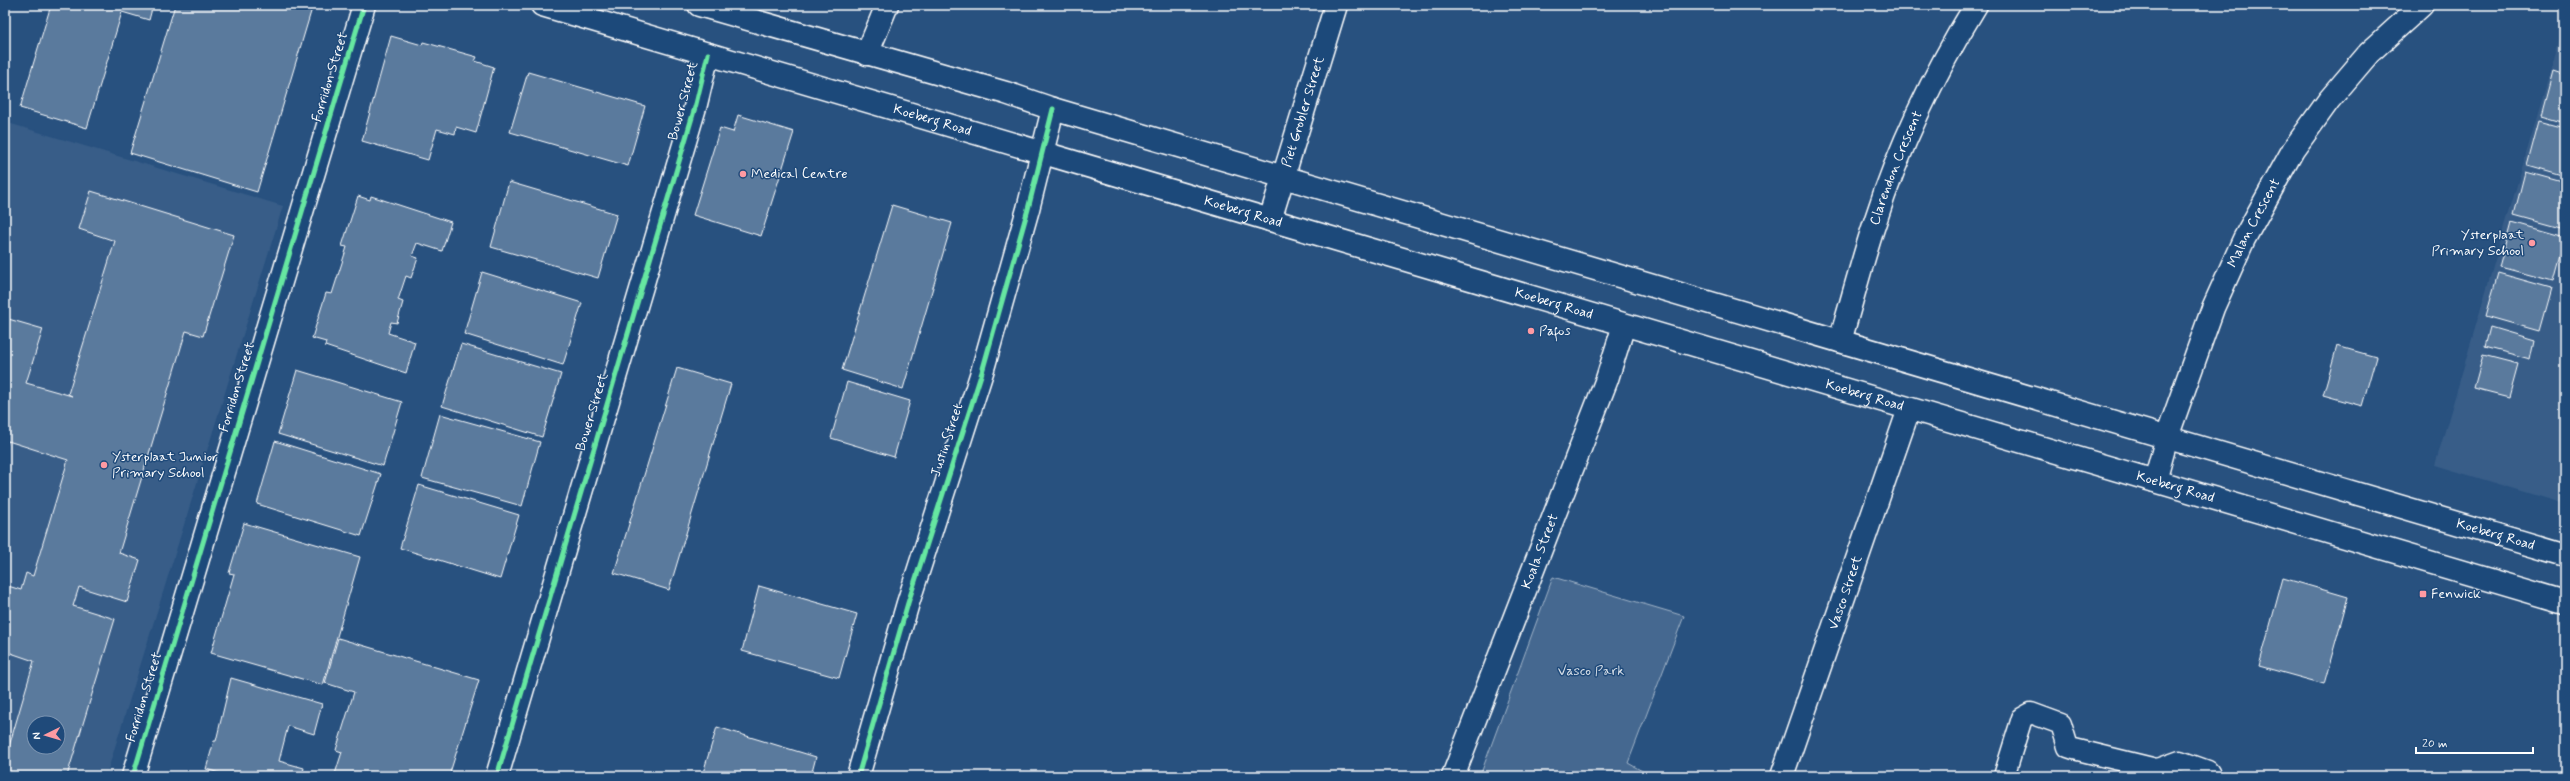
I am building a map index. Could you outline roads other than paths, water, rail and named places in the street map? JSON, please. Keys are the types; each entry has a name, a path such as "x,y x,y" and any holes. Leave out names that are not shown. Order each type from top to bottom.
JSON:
{"street":[{"name":"Forridon Street","path":"133,776 364,5"},
{"name":"Koeberg Road","path":"542,5 2565,602"},
{"name":"Koeberg Road","path":"699,5 1006,93 1053,109 1282,177 2565,555"},
{"path":"867,54 887,5"},
{"name":"Piet Grobler Street","path":"1270,220 1336,5"},
{"name":"Malan Crescent","path":"2155,481 2167,437 2213,308 2244,238 2293,150 2329,100 2369,53 2422,5"},
{"name":"Clarendon Crescent","path":"1840,341 1875,221 1903,149 1936,76 1973,6"},
{"name":"Bower Street","path":"497,776 696,104 708,54"},
{"name":"Justin Street","path":"858,776 908,603 982,372 1028,209 1053,109"},
{"name":"Koala Street","path":"1453,776 1607,379 1624,325"},
{"name":"Vasco Street","path":"1782,776 1909,409"}],"lane":[{"path":"2004,776 2022,718 2031,713 2061,724 2068,747 2074,750 2158,769 2170,763 2180,761 2208,771 2211,776"}],"place":[{"name":"Medical Centre","path":"743,174"},
{"name":"Ysterplaat Primary School","path":"2532,243"},
{"name":"Pafos","path":"1531,331"},
{"name":"Ysterplaat Junior Primary School","path":"104,465"},
{"name":"Fenwick","path":"2423,594"}],"park label":[{"name":"Vasco Park","path":"1591,671"}]}
